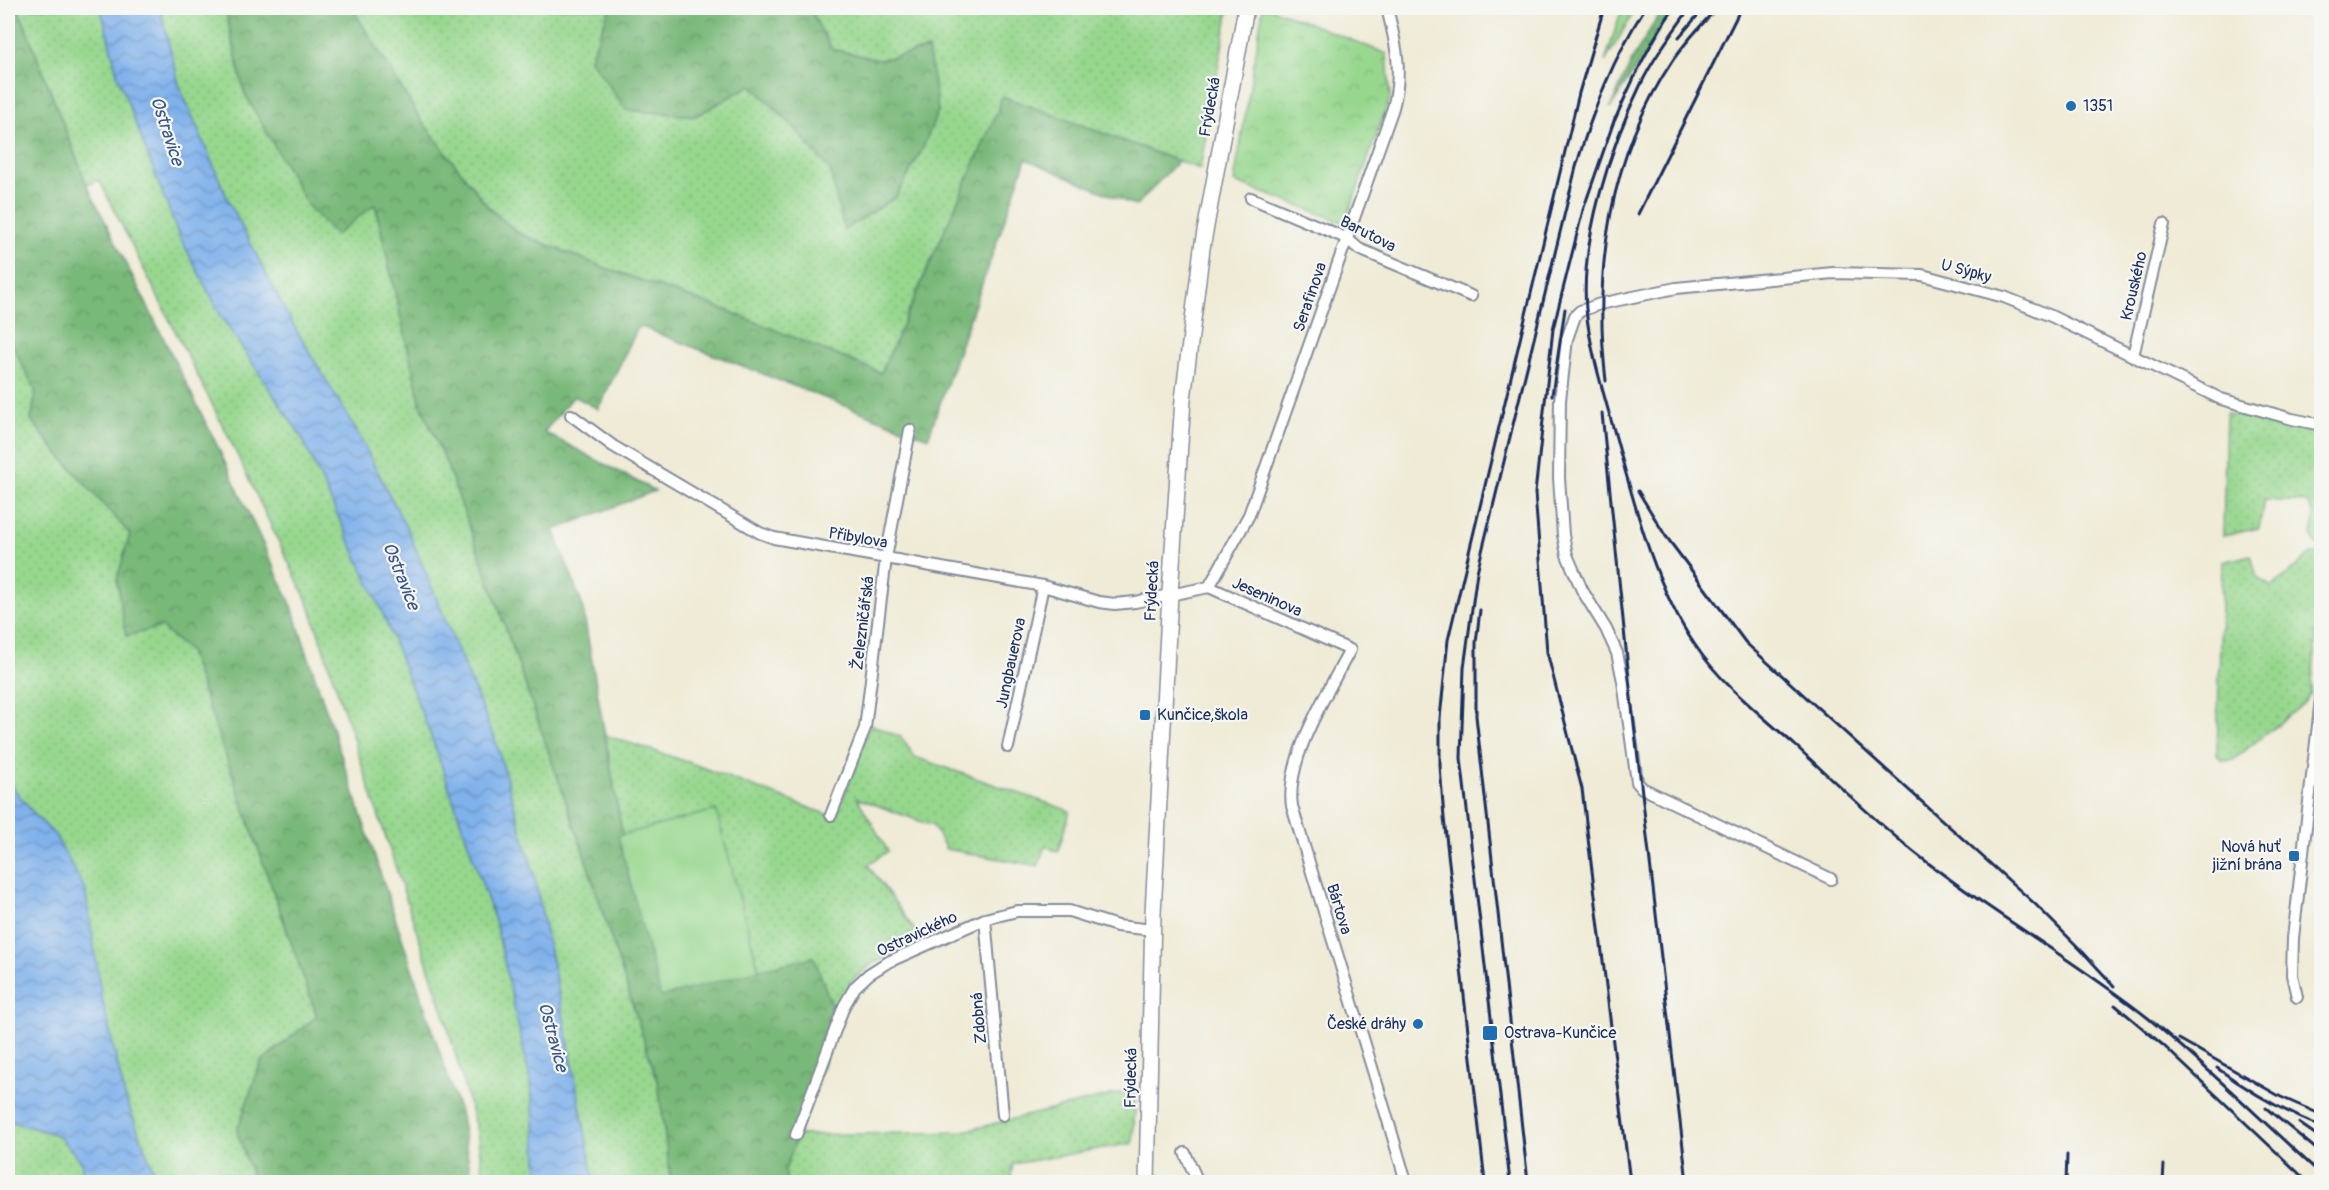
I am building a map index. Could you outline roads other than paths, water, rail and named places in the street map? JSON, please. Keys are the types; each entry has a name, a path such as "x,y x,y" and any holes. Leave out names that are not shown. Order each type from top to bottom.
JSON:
{"main road":[{"name":"Frýdecká","path":"1147,1182 1153,930 1182,399 1202,248 1246,8"}],"street":[{"name":"Serafinova","path":"1209,587 1249,515 1399,86 1397,50 1387,8"},
{"name":"Barutova","path":"1251,198 1346,238 1359,249 1471,296"},
{"name":"Krouského","path":"2133,356 2164,224"},
{"name":"U Sýpky","path":"1831,879 1642,788 1637,782 1617,653 1606,629 1582,590 1568,555 1563,535 1558,478 1560,400 1567,339 1575,316 1580,311 1676,288 1833,273 1922,275 2004,297 2051,316 2221,399 2322,425"},
{"name":"Přibylova","path":"571,416 613,446 760,533 774,538 1043,586 1099,602 1116,604 1135,602 1170,594"},
{"name":"Železničářská","path":"831,815 865,728 886,558 910,430"},
{"name":"Jungbauerova","path":"1008,747 1043,586"},
{"name":"Jeseninova","path":"1170,594 1209,587 1350,650"},
{"name":"Bártova","path":"1350,650 1315,717 1292,774 1290,793 1406,1182"},
{"path":"2297,997 2292,975 2293,938 2322,691"},
{"name":"Ostravického","path":"796,1135 844,1006 855,987 869,974 888,962 985,919 1017,911 1069,911 1117,926 1153,930"},
{"name":"Zdobná","path":"985,919 1003,1115"},
{"path":"1185,1153 1198,1182"}],"water":[{"name":"Ostravice","path":"101,8 160,8 179,85 228,200 288,316 357,432 409,533 496,742 534,875 566,1029 594,1182 539,1182 531,1084 496,924 434,744 381,609 301,436 221,316 177,231 118,77"},
{"path":"8,783 55,835 85,889 102,998 125,1097 158,1182 84,1182 81,1161 58,1135 8,1121"}],"railway":[{"path":"1485,1182 1444,818 1440,766 1440,718 1448,640 1579,93 1604,8"},
{"path":"1510,1182 1461,758 1464,668 1477,572 1576,167 1605,85 1623,46 1645,8"},
{"path":"1613,124 1648,50 1674,8"},
{"path":"1690,8 1646,74 1619,135 1593,224 1585,282 1586,309 1593,354 1628,482 1656,568 1680,621 1705,659 1729,686 1884,827 1943,874 2148,1018 2214,1075 2322,1175"},
{"path":"1679,37 1704,8"},
{"path":"1606,381 1602,297 1611,214 1620,174 1651,97 1678,53 1717,8"},
{"path":"1638,214 1741,8"},
{"path":"1615,118 1583,210 1553,329 1535,493 1547,652 1582,789 1630,1182"},
{"path":"1552,395 1565,309"},
{"path":"1602,413 1631,698 1687,1182"},
{"path":"1638,491 1665,535 1746,643 2035,904 2114,986"},
{"path":"1480,610 1476,643 1476,716 1528,1182"},
{"path":"2115,1005 2164,1046 2308,1182"},
{"path":"2179,1039 2281,1097 2322,1115"},
{"path":"2217,1068 2268,1101 2322,1127"},
{"path":"2266,1108 2322,1154"},
{"path":"2299,1123 2322,1139"},
{"path":"2066,1182 2067,1155"},
{"path":"2163,1182 2164,1165"}],"place":[{"name":"1351","path":"2071,106"},
{"name":"Kunčice,škola","path":"1145,715"},
{"name":"Nová huť jižní brána","path":"2294,856"},
{"name":"České dráhy","path":"1418,1024"},
{"name":"Ostrava-Kunčice","path":"1490,1033"}]}
